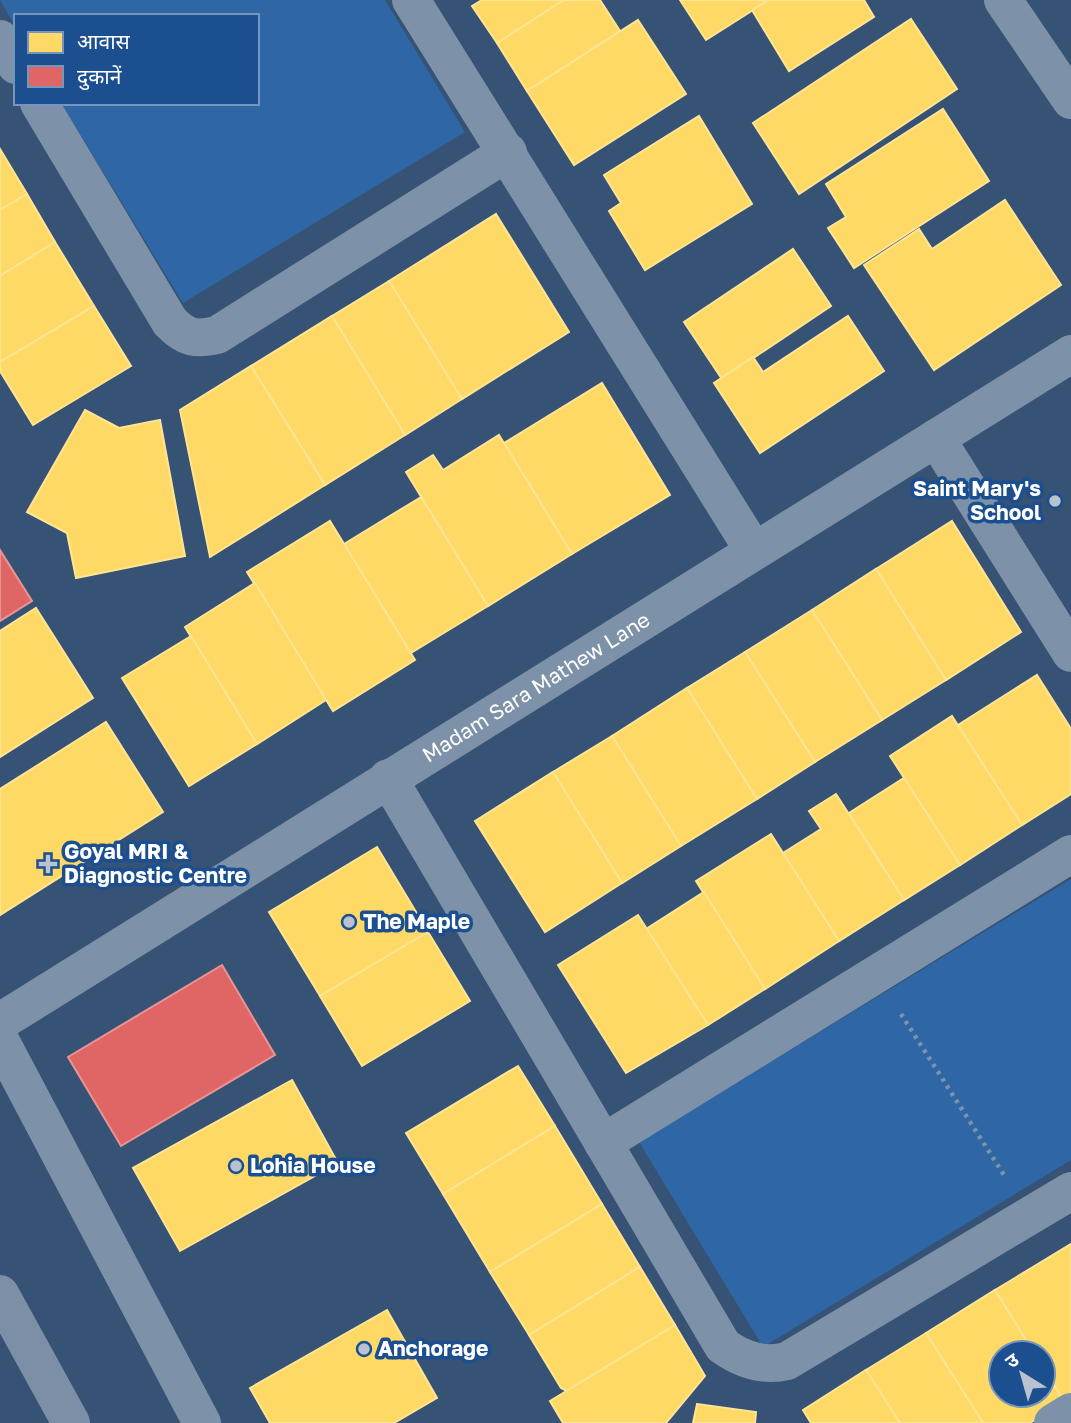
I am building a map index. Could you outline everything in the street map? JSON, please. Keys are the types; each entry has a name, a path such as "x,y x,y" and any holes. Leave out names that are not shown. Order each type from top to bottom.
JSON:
{"main road":[{"path":"0,1294 71,1423"}],"street":[{"path":"411,0 754,551"},
{"path":"1003,0 1071,100"},
{"path":"0,38 14,62"},
{"path":"40,105 170,322 185,336 198,339 217,335 508,152"},
{"name":"Madam Sara Mathew Lane","path":"0,1022 1071,354"},
{"path":"936,438 1071,653"},
{"path":"388,778 723,1346 737,1355 769,1366 787,1361 1071,1191"},
{"path":"603,1143 1071,854"},
{"path":"0,1040 202,1423"},
{"path":"1053,1423 1071,1412"}],"path":[{"path":"876,975 1030,1215"}],"shaded area":[{"path":"0,0 385,0 465,132 183,303 62,105 259,105 259,14 14,14 14,24"},
{"path":"1071,879 1071,1160 763,1347 639,1142"}],"building: आवास":[{"path":"482,0 564,0 497,43 472,6"},
{"path":"564,0 600,0 620,31 527,91 497,43"},
{"path":"680,0 769,0 706,40"},
{"path":"769,0 864,0 874,17 789,71 752,10"},
{"path":"911,19 957,89 799,194 753,123"},
{"path":"638,20 686,94 574,165 527,91"},
{"path":"943,109 989,181 854,268 828,228 846,217 826,184"},
{"path":"699,116 752,204 645,270 609,211 621,203 604,175"},
{"path":"0,149 27,194 0,210"},
{"path":"27,194 55,242 0,276 0,210"},
{"path":"1005,200 1061,285 934,370 864,265 919,229 932,249"},
{"path":"496,214 569,332 462,399 389,281"},
{"path":"55,242 94,306 0,362 0,276"},
{"path":"793,249 831,306 722,379 684,322"},
{"path":"389,281 462,399 405,435 332,316"},
{"path":"94,306 131,366 33,425 0,371 0,362"},
{"path":"332,316 405,435 325,485 251,366"},
{"path":"848,316 884,371 760,453 714,383 753,357 763,372"},
{"path":"251,366 325,485 210,557 180,410"},
{"path":"602,383 670,495 572,554 504,443"},
{"path":"85,410 119,428 160,420 185,556 76,578 67,533 27,512"},
{"path":"499,435 572,554 488,606 406,472 433,455 443,470"},
{"path":"421,497 488,606 411,653 344,544"},
{"path":"330,521 415,660 333,711 247,572"},
{"path":"952,521 1021,632 946,680 876,569"},
{"path":"876,569 946,680 882,720 812,610"},
{"path":"255,583 326,700 257,744 185,627"},
{"path":"36,608 93,698 0,757 0,631"},
{"path":"812,610 882,720 815,762 745,652"},
{"path":"191,636 257,744 189,786 122,678"},
{"path":"745,652 815,762 757,799 687,688"},
{"path":"1037,675 1071,729 1071,794 1022,825 958,725"},
{"path":"687,688 757,799 681,846 612,736"},
{"path":"952,716 1022,825 960,865 890,756"},
{"path":"106,722 163,812 0,915 0,789"},
{"path":"612,736 681,846 622,883 553,772"},
{"path":"553,772 622,883 545,932 475,821"},
{"path":"904,778 960,865 904,900 849,813"},
{"path":"836,794 904,900 839,941 783,853 821,829 809,811"},
{"path":"771,834 839,941 765,989 696,881"},
{"name":"The Maple","path":"377,847 428,932 320,996 269,912"},
{"path":"704,892 765,989 708,1025 646,929"},
{"path":"638,915 708,1025 626,1073 558,965"},
{"path":"428,932 470,1001 362,1066 320,996"},
{"path":"518,1066 555,1126 443,1194 406,1133"},
{"name":"Lohia House","path":"292,1080 338,1163 180,1251 133,1168"},
{"path":"555,1126 602,1204 490,1272 443,1194"},
{"path":"602,1204 640,1267 529,1335 490,1272"},
{"path":"1071,1244 1071,1398 1064,1402 1057,1390 1057,1339 1025,1339 995,1290"},
{"path":"640,1267 675,1325 567,1391 561,1388 529,1335"},
{"path":"995,1290 1025,1339 987,1339 987,1409 1053,1409 1030,1423 983,1423 926,1333"},
{"name":"Anchorage","path":"387,1310 437,1398 394,1423 270,1423 250,1388"},
{"path":"675,1325 705,1376 666,1423 563,1423 550,1401"},
{"path":"926,1333 983,1423 900,1423 866,1370"},
{"path":"866,1370 900,1423 811,1423 803,1410"},
{"path":"1057,1390 1064,1402 1057,1406"},
{"path":"697,1404 756,1412 755,1423 693,1423"}],"building: दुकानें":[{"path":"0,550 32,601 0,621"},
{"path":"222,965 275,1055 121,1146 68,1057"}],"place":[{"name":"Saint Mary's School","path":"1055,501"},
{"name":"Goyal MRI & Diagnostic Centre","path":"48,864"},
{"name":"The Maple","path":"349,922"},
{"name":"Lohia House","path":"236,1166"},
{"name":"Anchorage","path":"364,1349"}]}
